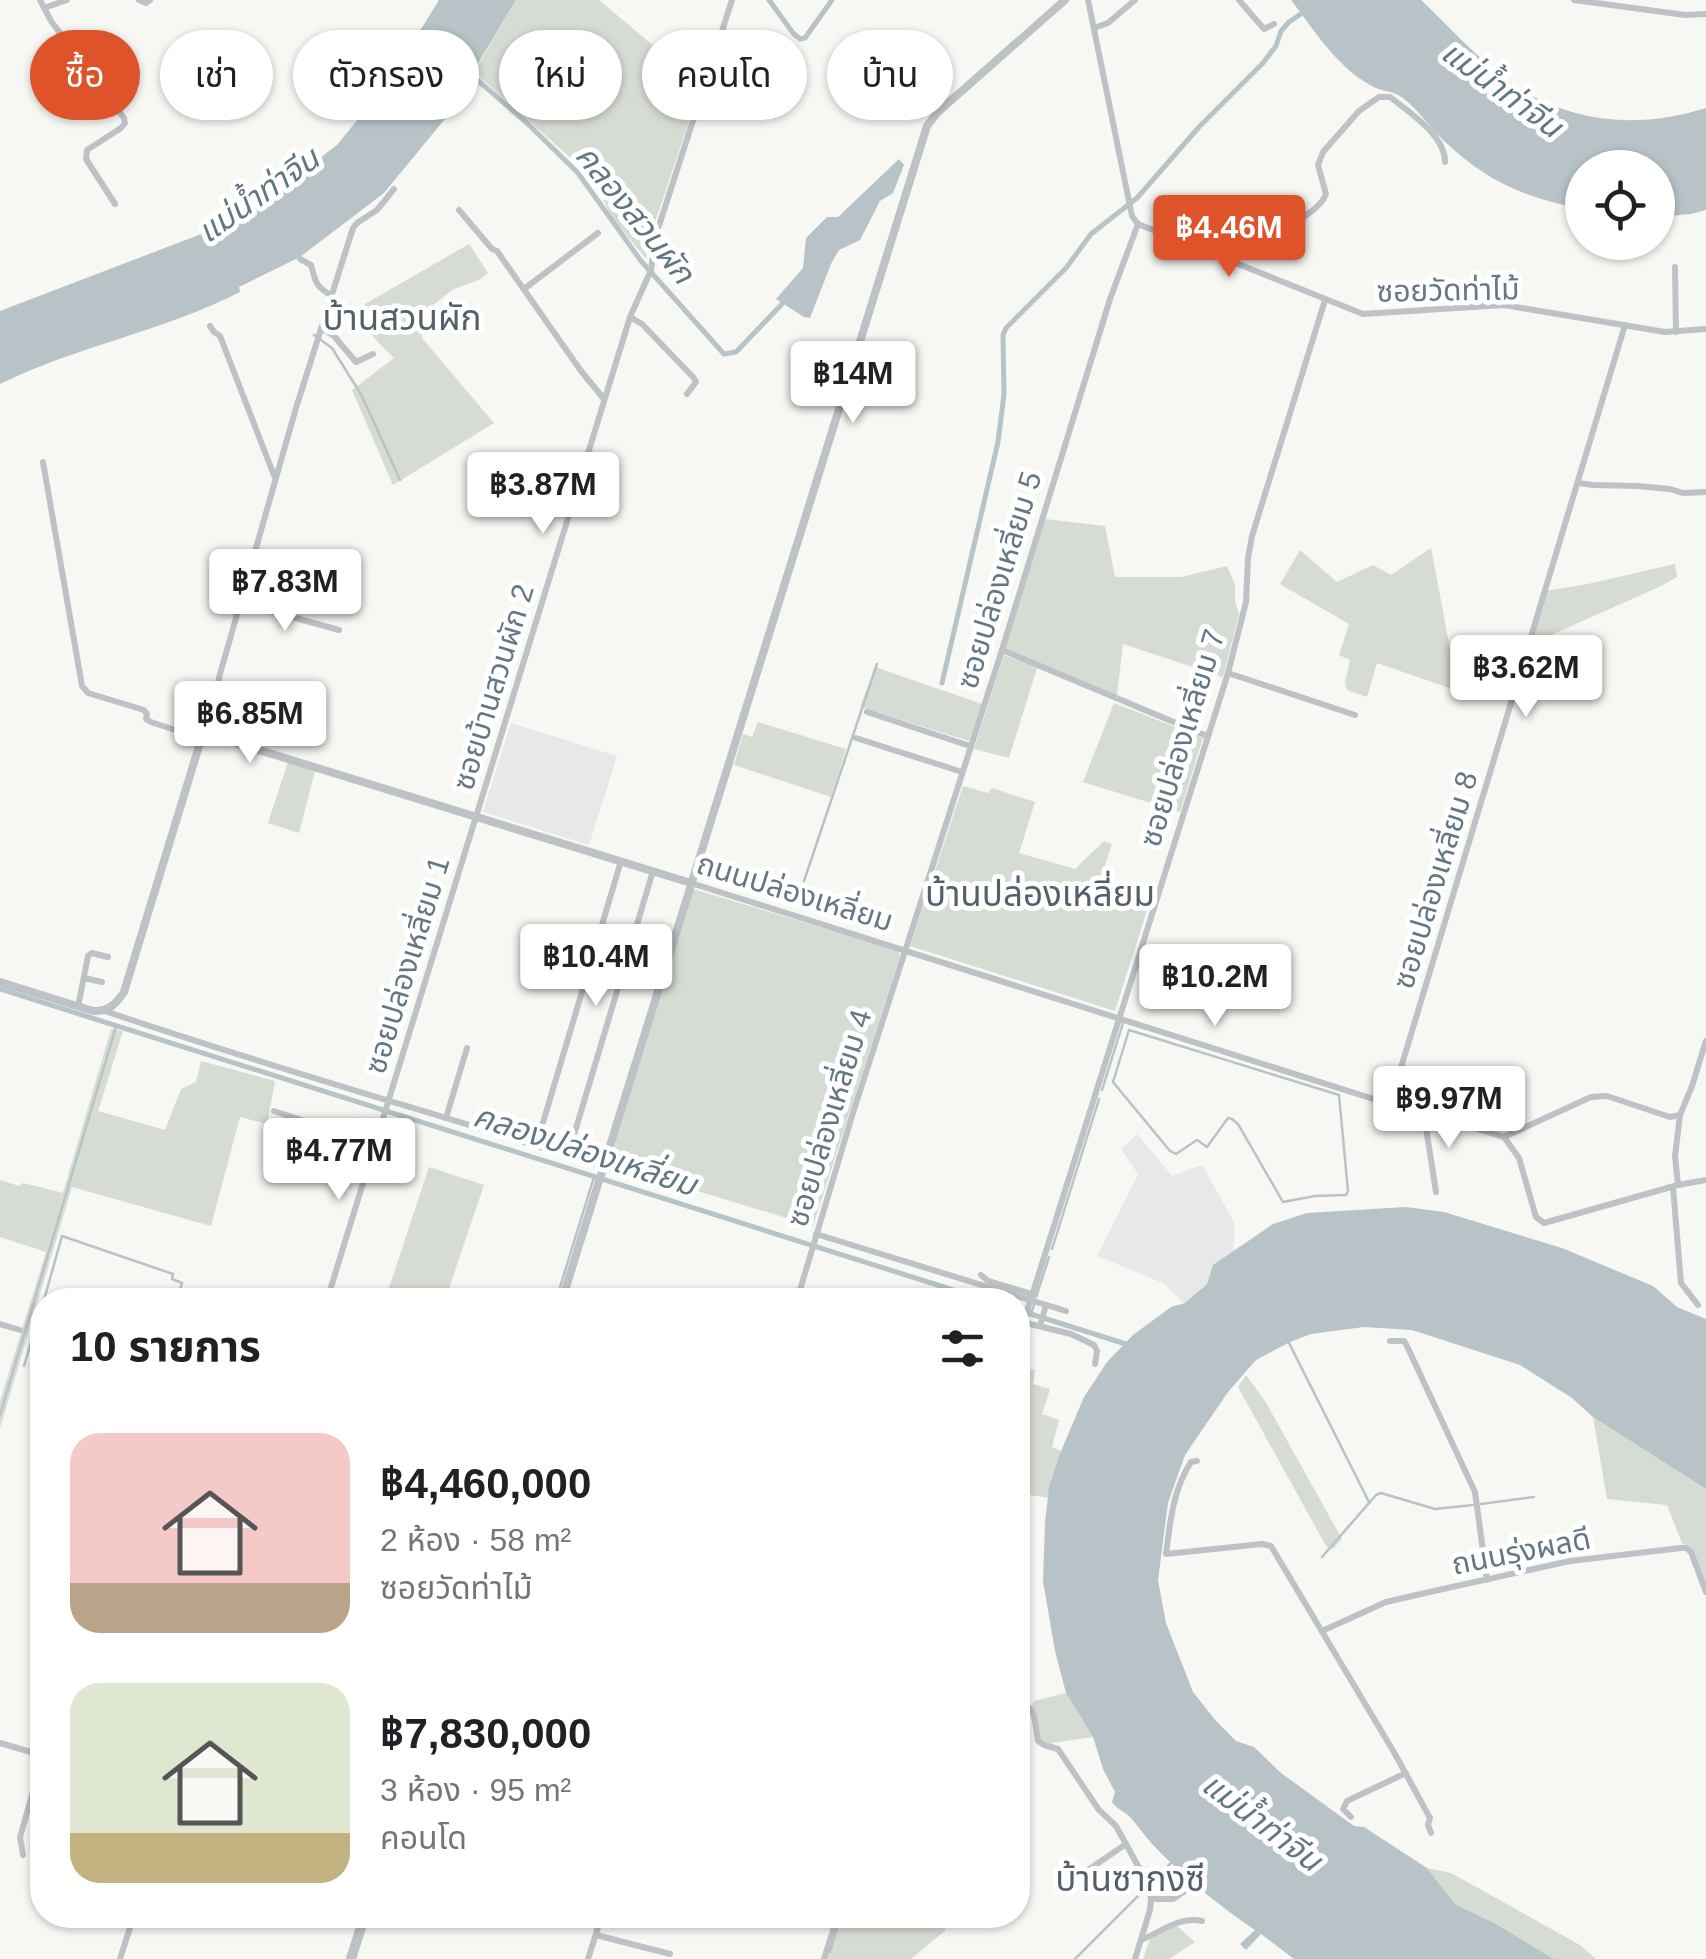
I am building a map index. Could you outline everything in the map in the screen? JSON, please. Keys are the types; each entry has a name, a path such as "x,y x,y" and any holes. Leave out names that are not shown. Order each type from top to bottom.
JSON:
{"street":[{"path":"67,0 42,4 51,22 124,118 121,128 86,154 115,204"},
{"path":"139,0 150,0"},
{"name":"ซอยบ้านสวนผัก 2","path":"477,816 732,0"},
{"path":"566,1288 927,126 1065,0"},
{"path":"1088,0 1131,209 1138,224"},
{"path":"1094,28 1108,23 1135,0"},
{"path":"1239,0 1264,29 1274,24"},
{"path":"1574,0 1692,16 1706,14"},
{"path":"1224,259 1318,208 1326,194 1318,171 1324,152 1347,122 1378,97 1390,97 1434,136 1444,150 1445,162"},
{"path":"105,1010 124,992 353,228 394,189"},
{"path":"459,210 490,247 498,250 604,400"},
{"name":"ซอยวัดท่าไม้","path":"1138,224 1367,315 1504,305 1664,332 1706,328"},
{"name":"ซอยปล่องเหลี่ยม 5","path":"905,949 1110,299 1138,224"},
{"path":"524,290 598,233"},
{"path":"300,259 311,265 314,278 332,296"},
{"path":"1676,267 1676,332"},
{"name":"ซอยปล่องเหลี่ยม 7","path":"1030,1299 1228,674 1246,602 1252,536 1325,300"},
{"path":"630,317 642,324 693,377 695,385 687,394"},
{"name":"ซอยปล่องเหลี่ยม 8","path":"1390,1104 1625,325"},
{"path":"210,326 220,336 276,480"},
{"path":"321,329 329,332 356,362 373,354"},
{"path":"44,462 82,686 88,693 144,710 151,722 203,738"},
{"path":"1578,482 1683,494 1706,492"},
{"path":"240,603 338,630"},
{"path":"1002,650 1208,736"},
{"path":"1228,674 1355,715"},
{"path":"867,712 970,746"},
{"name":"ถนนปล่องเหลี่ยม","path":"203,738 214,736 477,816 1504,1138"},
{"path":"856,738 962,772"},
{"name":"ซอยปล่องเหลี่ยม 1","path":"332,1288 477,816"},
{"path":"536,1146 621,861"},
{"path":"568,1155 653,871"},
{"name":"ซอยปล่องเหลี่ยม 4","path":"800,1288 905,949"},
{"path":"78,1007 90,954 108,956"},
{"path":"84,978 102,982"},
{"path":"0,982 93,1011 105,1010 386,1103 568,1155 601,1175 681,1192"},
{"path":"1698,1304 1681,1283 1675,1156 1680,1114 1706,1042"},
{"path":"446,1118 466,1048"},
{"path":"1680,1114 1670,1116 1607,1096 1591,1097 1504,1138 1519,1158 1536,1216 1544,1223 1706,1180"},
{"path":"274,1112 374,1144"},
{"path":"1424,1115 1436,1192"},
{"path":"816,1234 994,1288"},
{"path":"982,1275 1004,1288"},
{"path":"1030,1299 1046,1308 1066,1311"},
{"path":"1041,1324 1046,1308"},
{"path":"1030,1322 1094,1345 1094,1364"},
{"path":"0,1324 20,1330"},
{"path":"1390,1341 1404,1341 1407,1346 1475,1492 1487,1580"},
{"path":"1197,1461 1191,1462 1181,1478 1166,1554 1271,1546 1406,1773 1430,1818 1431,1833"},
{"name":"ถนนรุ่งผลดี","path":"1322,1631 1386,1602 1570,1560 1686,1548 1706,1592"},
{"path":"1030,1709 1040,1743 1058,1749 1099,1810 1113,1821 1146,1881 1151,1899 1136,1959"},
{"path":"0,1743 30,1752"},
{"path":"1351,1817 1343,1809 1348,1800 1406,1773"},
{"path":"23,1855 20,1837 30,1802"},
{"path":"1082,1874 1126,1844"},
{"path":"1151,1899 1172,1899 1189,1888"},
{"path":"1142,1939 1189,1919 1202,1922"},
{"path":"120,1959 130,1928"},
{"path":"352,1959 362,1928"},
{"path":"588,1959 598,1928"},
{"path":"824,1959 834,1928"},
{"path":"596,1935 670,1954"}],"shaded area":[{"path":"516,0 599,0 642,36 642,120 690,120 646,259 574,161 528,120 622,120 622,30 499,30 499,94 479,76 479,63"},
{"path":"469,244 488,273 452,290 422,314 422,338 494,423 393,485 352,390 394,358 367,329 358,308"},
{"path":"1045,519 1105,526 1115,577 1181,577 1227,566 1235,585 1239,614 1223,677 1123,644 1117,695 1005,648"},
{"path":"1431,548 1458,691 1377,663 1367,697 1347,690 1350,660 1339,655 1349,624 1280,584 1300,550 1337,582 1373,565 1391,575"},
{"path":"1675,564 1677,577 1533,643 1545,591"},
{"path":"1004,655 1037,668 1009,758 974,749"},
{"path":"875,667 982,704 969,741 860,707"},
{"path":"1114,703 1203,738 1180,812 1083,782"},
{"path":"758,722 846,749 831,797 734,765 743,734 752,737"},
{"path":"511,723 617,756 589,845 483,812"},
{"path":"288,762 315,771 299,833 268,823"},
{"path":"963,786 988,793 992,788 1035,802 1019,853 1075,869 1104,841 1112,844 1098,887 1149,904 1115,1011 910,946"},
{"path":"693,889 899,951 813,1226 608,1164"},
{"path":"111,1029 123,1031 98,1111 165,1130 181,1089 196,1082 201,1061 275,1081 267,1124 240,1117 211,1226 72,1187 42,1288 35,1288 46,1252 0,1237 0,1180 63,1193"},
{"path":"1137,1134 1172,1176 1202,1165 1235,1224 1233,1252 1213,1265 1207,1284 1185,1304 1163,1283 1097,1256 1138,1174 1121,1149"},
{"path":"429,1167 484,1185 449,1288 389,1288"},
{"path":"30,1304 30,1328 0,1428 0,1401"},
{"path":"1030,1369 1035,1370 1033,1384 1050,1389 1042,1414 1059,1420 1052,1447 1061,1451 1048,1498 1030,1495"},
{"path":"1246,1375 1265,1401 1342,1539 1333,1549 1326,1546 1238,1387"},
{"path":"1593,1417 1706,1489 1706,1588 1691,1548 1682,1543 1667,1505 1607,1499"},
{"path":"1066,1693 1093,1737 1045,1744 1041,1742 1034,1701"},
{"path":"1427,1868 1451,1873 1580,1945 1596,1959 1554,1959 1455,1904"},
{"path":"1177,1926 1195,1942 1169,1959 1143,1959 1150,1939"},
{"path":"835,1928 946,1930 911,1959 827,1957"}],"water":[{"path":"439,0 516,0 479,62 479,30 420,30"},
{"name":"แม่น้ำท่าจีน","path":"1291,0 1421,0 1507,80 1553,106 1578,114 1628,120 1706,108 1706,210 1675,215 1675,150 1565,150 1565,205 1506,185 1458,153 1403,98 1363,81 1329,49"},
{"path":"357,120 444,120 384,193 300,257 239,287 240,292 211,306 0,384 0,311 204,233 264,201 337,145"},
{"path":"899,159 904,165 893,193 880,201 860,240 839,250 810,318 776,299 803,268 806,238 827,217 838,217"},
{"name":"แม่น้ำท่าจีน","path":"1406,1207 1444,1212 1562,1248 1653,1286 1677,1307 1706,1319 1706,1489 1520,1365 1412,1330 1364,1327 1311,1334 1256,1360 1228,1392 1185,1455 1168,1503 1158,1580 1166,1623 1193,1692 1236,1741 1254,1747 1281,1773 1354,1826 1364,1827 1427,1868 1455,1904 1554,1959 1294,1959 1261,1934 1246,1950 1240,1944 1255,1930 1179,1870 1112,1802 1115,1792 1093,1737 1066,1693 1055,1651 1043,1581 1049,1487 1084,1397 1107,1362 1133,1335 1171,1307 1185,1303 1207,1284 1213,1265 1273,1224 1307,1213"}],"waterway":[{"name":"คลองสวนผัก","path":"769,0 800,39 805,38 832,0"},
{"path":"942,683 998,442 1006,328 1066,268 1091,234 1137,198 1199,127 1263,63 1289,22 1305,11"},
{"name":"คลองสวนผัก","path":"479,81 578,173 641,261 724,354 736,352 782,304"},
{"path":"314,335 332,348 362,396 400,480"},
{"path":"804,881 877,664"},
{"name":"คลองปล่องเหลี่ยม","path":"0,989 947,1288"},
{"path":"1102,1090 1123,1023"},
{"path":"38,1288 116,1027"},
{"path":"1129,1030 1339,1095 1346,1195 1283,1202 1232,1119 1228,1118 1207,1147 1197,1140 1176,1154 1170,1151 1113,1082 1129,1030"},
{"path":"1052,1249 1099,1099"},
{"path":"560,1288 594,1177"},
{"path":"47,1288 62,1236 173,1274 172,1279 182,1283 181,1288"},
{"path":"1036,1297 1049,1257"},
{"path":"1031,1314 1034,1305"},
{"name":"คลองปล่องเหลี่ยม","path":"1030,1314 1129,1345"},
{"path":"0,1415 30,1315"},
{"path":"1287,1339 1369,1502"},
{"path":"24,1366 30,1345"},
{"path":"1322,1557 1381,1493 1435,1509 1473,1505"},
{"path":"1481,1504 1534,1497"},
{"path":"1075,1959 1173,1861"},
{"path":"347,1959 357,1928"},
{"path":"830,1952 837,1928"}],"district":[{"name":"บ้านสวนผัก","path":"402,317"},
{"name":"บ้านปล่องเหลี่ยม","path":"1040,893"},
{"name":"บ้านซากงซี","path":"1130,1878"}]}
